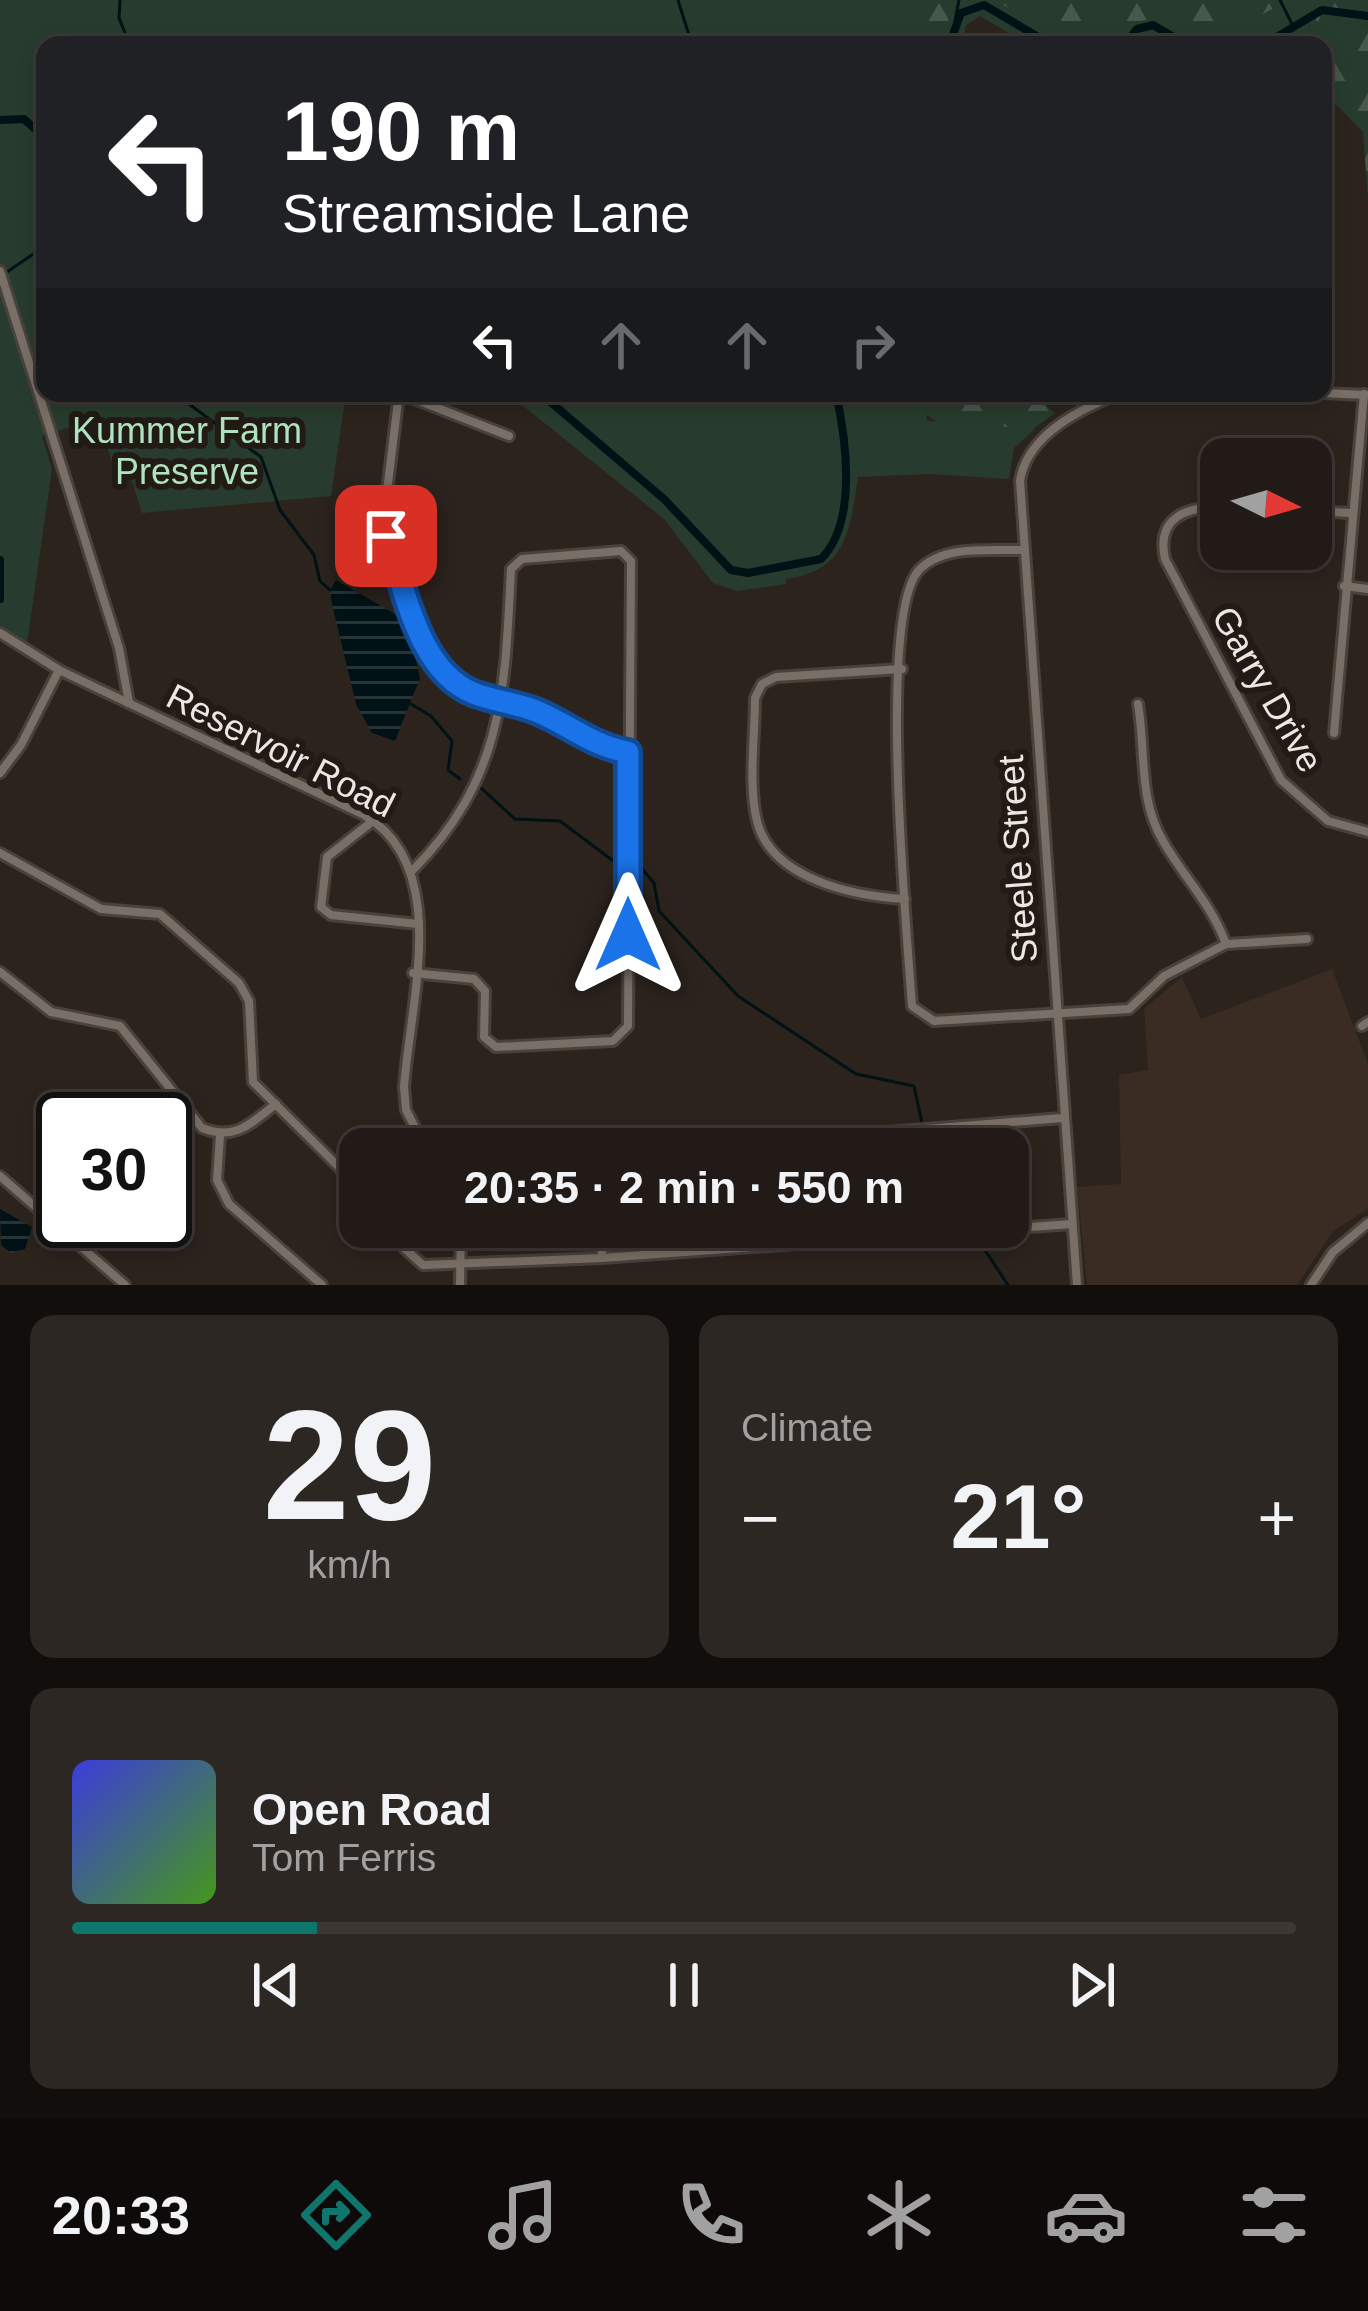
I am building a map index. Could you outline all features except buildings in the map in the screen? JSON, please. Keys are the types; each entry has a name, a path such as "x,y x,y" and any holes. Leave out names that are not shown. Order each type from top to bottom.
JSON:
{"street":[{"name":"Reservoir Road","path":"0,271 36,385"},
{"path":"1332,393 1366,394 1344,586 1334,733"},
{"name":"Reservoir Road","path":"41,402 122,657 129,703 374,820 394,836 413,870 418,924 404,1087 406,1110 415,1128"},
{"path":"398,402 386,536 438,668 471,692 535,711 602,748 628,752"},
{"path":"422,402 509,436"},
{"name":"Steele Street","path":"1077,1285 1054,1013 1021,475 1044,436 1097,402"},
{"name":"Garry Drive","path":"1200,510 1181,512 1167,524 1161,542 1165,559 1281,780 1328,820 1368,832"},
{"path":"1332,513 1351,513"},
{"path":"1024,550 950,553 919,570 903,601 902,669 894,710 912,1006 926,1019 1129,1009 1164,976 1226,944 1307,939"},
{"path":"413,870 452,822 491,747 504,702 511,569 522,559 621,551 631,561 628,1026 614,1041 496,1047 484,1037 485,991 474,979 413,973"},
{"path":"1344,586 1368,589"},
{"path":"0,633 59,670 129,703"},
{"path":"902,669 776,677 762,684 755,698 755,817 764,844 787,866 821,882 905,899"},
{"path":"0,773 59,670"},
{"path":"1138,704 1143,778 1154,820 1211,905 1226,944"},
{"path":"374,820 327,857 321,907 332,916 418,924"},
{"path":"0,853 101,909 160,914 239,983 249,1001 253,1082 339,1167"},
{"path":"0,971 50,1012 120,1026 202,1128 220,1135 239,1132 276,1104"},
{"path":"932,1128 1062,1118"},
{"path":"220,1135 218,1180 229,1204 322,1285"},
{"path":"0,1176 125,1285"},
{"path":"1310,1285 1333,1252 1368,1223"},
{"path":"404,1248 423,1264 463,1264 1072,1224"},
{"path":"460,1285 462,1248"},
{"path":"602,1248 602,1258"}],"shaded area":[{"path":"336,580 407,621 420,678 395,741 372,733 356,704 332,604 330,590"},
{"path":"1332,969 1368,1064 1368,1209 1333,1231 1297,1285 1087,1285 1077,1187 1121,1184 1119,1075 1148,1070 1144,1009 1182,977 1201,1019"},
{"path":"0,1209 32,1227 25,1249 11,1253 1,1245"}],"green space":[{"path":"0,0 1368,0 1368,12 1313,18 1268,36 1184,36 1165,25 1139,36 1046,36 987,2 955,36 36,36"},
{"name":"Kummer Farm Preserve","path":"0,0 899,0 901,36 36,36 36,402 345,402 331,496 142,513 129,472 116,475 98,418 42,436 52,469 27,644 0,625"},
{"path":"967,0 996,0 1051,36 1014,36 980,16 966,25 964,36 945,36 949,16"},
{"path":"1286,2 1304,36 1238,36 1234,29"},
{"path":"1332,8 1368,12 1368,25 1329,22 1305,36 1273,36"},
{"path":"1152,18 1170,22 1187,36 1125,36 1134,23"},
{"path":"1329,22 1368,25 1368,198 1363,132 1332,104 1332,36 1304,36"},
{"path":"518,402 926,402 927,421 1035,429 1014,448 1009,479 929,474 858,477 842,545 822,567 786,579 786,584 737,591 713,583 664,519"},
{"path":"886,402 1041,402 1055,413 1022,437 939,423 921,411"}],"waterway":[{"path":"120,0 119,18 126,36"},
{"path":"678,0 689,36"},
{"path":"955,21 959,0"},
{"path":"1280,0 1292,24"},
{"path":"952,36 961,13 984,5 1037,36"},
{"path":"1278,36 1322,10 1368,16"},
{"path":"1131,36 1137,29 1153,25 1172,36"},
{"path":"0,120 24,119 36,130"},
{"path":"7,272 36,252"},
{"path":"186,402 261,457 280,510 314,555 320,581 330,590"},
{"path":"551,402 664,499 731,570 748,573 821,559 833,543 846,479 838,402"},
{"path":"0,560 0,599"},
{"path":"411,704 431,716 452,741 448,770 460,779"},
{"path":"481,788 515,819 560,821 612,860"},
{"path":"637,863 654,883 659,911 738,996 856,1074 914,1086 922,1123"},
{"path":"984,1248 1008,1285"}],"route":[{"path":"386,536 425,643 447,677 471,692 535,711 602,748 628,752 628,935"}]}
